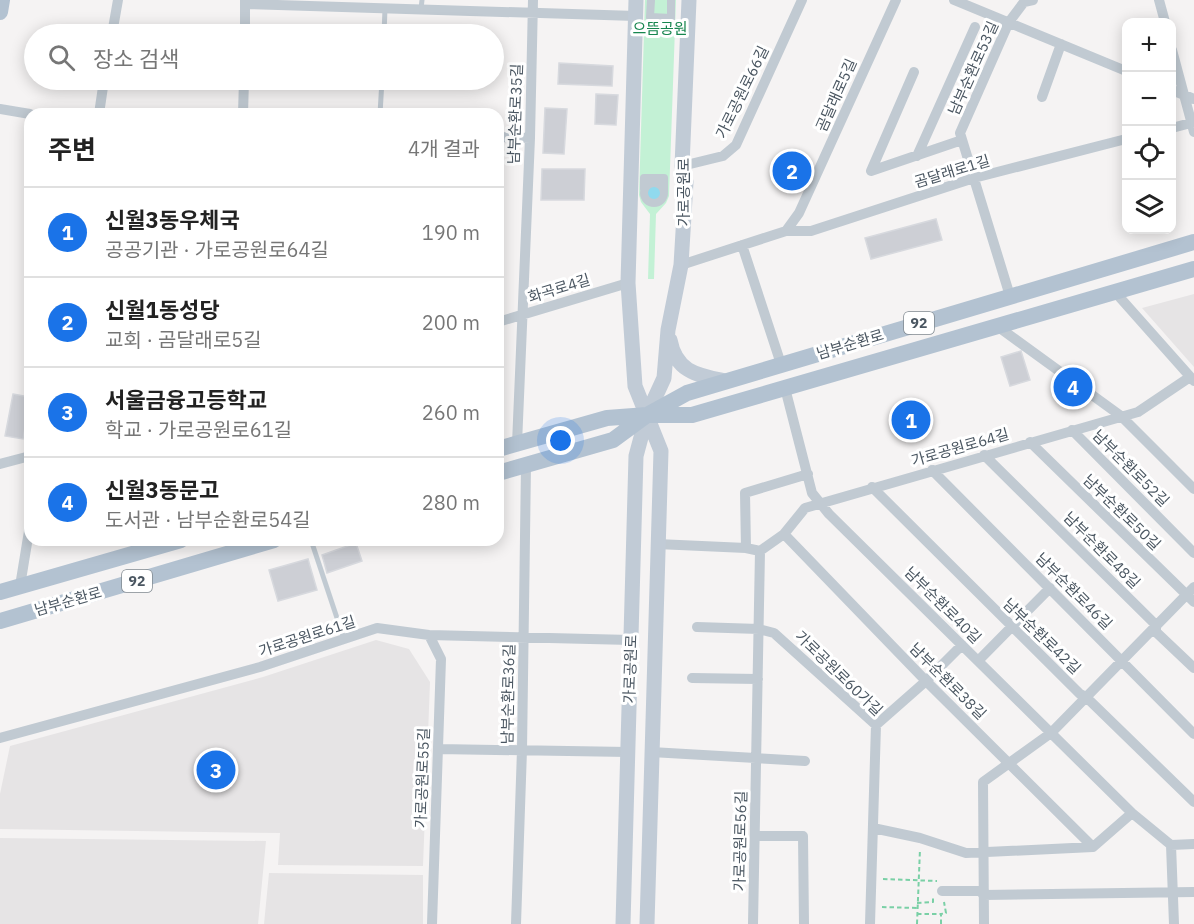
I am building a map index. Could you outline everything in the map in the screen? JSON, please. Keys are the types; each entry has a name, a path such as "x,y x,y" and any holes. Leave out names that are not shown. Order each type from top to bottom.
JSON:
{"main road":[{"path":"0,12 2,0"},
{"name":"가로공원로","path":"636,0 628,283 635,386 661,451 647,924"},
{"name":"가로공원로","path":"623,924 636,456 647,415 664,378 668,330 681,265 686,182 682,166 689,0"},
{"name":"남부순환로","path":"504,471 613,440 647,415 687,393 1194,242"},
{"name":"남부순환로","path":"504,447 607,418 692,415 1194,269"},
{"path":"668,330 672,351 680,363 701,376 725,381"},
{"name":"남부순환로","path":"0,592 160,546"},
{"name":"남부순환로","path":"0,621 254,546"}],"street":[{"path":"114,24 118,0"},
{"name":"남부순환로35길","path":"517,444 530,138 533,0"},
{"path":"651,0 651,17 671,18 671,0"},
{"name":"가로공원로66길","path":"682,166 723,156 736,146 802,0"},
{"name":"곰달래로5길","path":"786,231 800,213 896,0"},
{"path":"954,0 1122,69"},
{"name":"남부순환로53길","path":"1010,296 960,133 1009,22 1024,2 1033,0"},
{"path":"1159,0 1164,18"},
{"path":"245,24 245,2 385,8 422,5 636,16"},
{"path":"917,156 975,27"},
{"path":"1042,97 1061,44"},
{"path":"1176,68 1193,125 1176,127"},
{"path":"914,72 871,171 962,140"},
{"path":"100,108 103,90"},
{"path":"243,108 244,90"},
{"path":"1176,92 1194,99"},
{"path":"0,109 24,113"},
{"path":"504,137 530,138"},
{"name":"곰달래로1길","path":"786,231 812,231 974,178 1122,140"},
{"path":"654,183 661,186 664,192 663,199 655,204 646,200 644,190 648,185 654,183"},
{"path":"681,265 786,231"},
{"path":"742,245 782,364"},
{"name":"화곡로4길","path":"504,320 628,283"},
{"path":"1114,292 1192,379"},
{"path":"997,326 1121,416 1194,489"},
{"name":"가로공원로64길","path":"760,551 784,534 805,508 820,502 1138,412 1192,379"},
{"name":"남부순환로40길","path":"785,388 812,492 820,502 1132,813 1172,845"},
{"name":"남부순환로52길","path":"1072,430 1194,552"},
{"name":"남부순환로50길","path":"1029,442 1191,595"},
{"name":"남부순환로48길","path":"984,455 1156,625 1156,632 1194,668"},
{"path":"0,464 24,458"},
{"name":"남부순환로36길","path":"516,924 522,750 526,465"},
{"name":"남부순환로46길","path":"932,470 1194,734"},
{"path":"746,548 745,492 808,474"},
{"name":"남부순환로42길","path":"872,487 1011,627 1194,802"},
{"name":"남부순환로38길","path":"784,534 926,681 1093,847"},
{"path":"657,544 746,548 760,551"},
{"path":"20,586 27,546"},
{"name":"가로공원로56길","path":"753,924 760,551"},
{"path":"978,661 1050,588"},
{"path":"984,924 982,782 1051,733 1156,625 1191,595"},
{"path":"697,627 759,629"},
{"name":"가로공원로61길","path":"0,738 260,667 377,628 429,635 631,640"},
{"name":"가로공원로60가길","path":"759,629 774,633 876,725 870,924"},
{"name":"가로공원로55길","path":"429,635 441,659 432,924"},
{"path":"876,725 926,681 962,645"},
{"path":"692,678 758,679"},
{"path":"438,749 628,752"},
{"path":"651,752 805,761"},
{"path":"873,828 920,838 966,852 1093,847 1132,813"},
{"path":"755,836 803,836 804,924"},
{"path":"1174,924 1172,845 1194,844"},
{"path":"942,891 983,893 1194,892"}],"lane":[{"path":"384,24 385,8"},
{"path":"380,108 381,90"},
{"path":"313,546 344,639"}],"path":[{"path":"917,924 920,838"},
{"path":"871,879 940,882 942,891"},
{"path":"917,903 933,902 933,898 943,897 946,913 917,914"},
{"path":"870,907 917,908"},
{"path":"941,914 941,924"}],"shaded area":[{"path":"1194,294 1194,367 1142,308"},
{"path":"376,640 409,649 430,682 423,866 278,865 280,833 0,829 0,794 10,746 263,677"},
{"path":"0,838 266,841 258,924 0,924"},
{"path":"269,873 423,875 423,924 264,924"}],"green space":[{"name":"으뜸공원","path":"645,0 676,0 669,196 656,214 654,279 648,279 650,214 639,195"}],"water":[{"path":"654,186 659,188 661,193 659,198 654,200 649,198 647,193 649,188"}],"building":[{"path":"559,63 613,66 612,86 558,84"},
{"path":"596,94 618,95 616,125 595,124"},
{"path":"545,108 567,109 564,154 543,153"},
{"path":"542,169 585,169 584,200 541,200"},
{"path":"936,219 942,240 871,259 865,238"},
{"path":"1021,351 1030,380 1010,386 1001,357"},
{"path":"13,394 24,396 23,439 5,436"},
{"path":"348,546 357,546 362,561 327,573 322,555"},
{"path":"308,559 317,590 278,601 269,570"}],"place":[{"name":"신월1동성당","path":"792,171"},
{"name":"신월3동문고","path":"1073,387"},
{"name":"신월3동우체국","path":"911,420"},
{"name":"서울금융고등학교","path":"216,770"}]}
